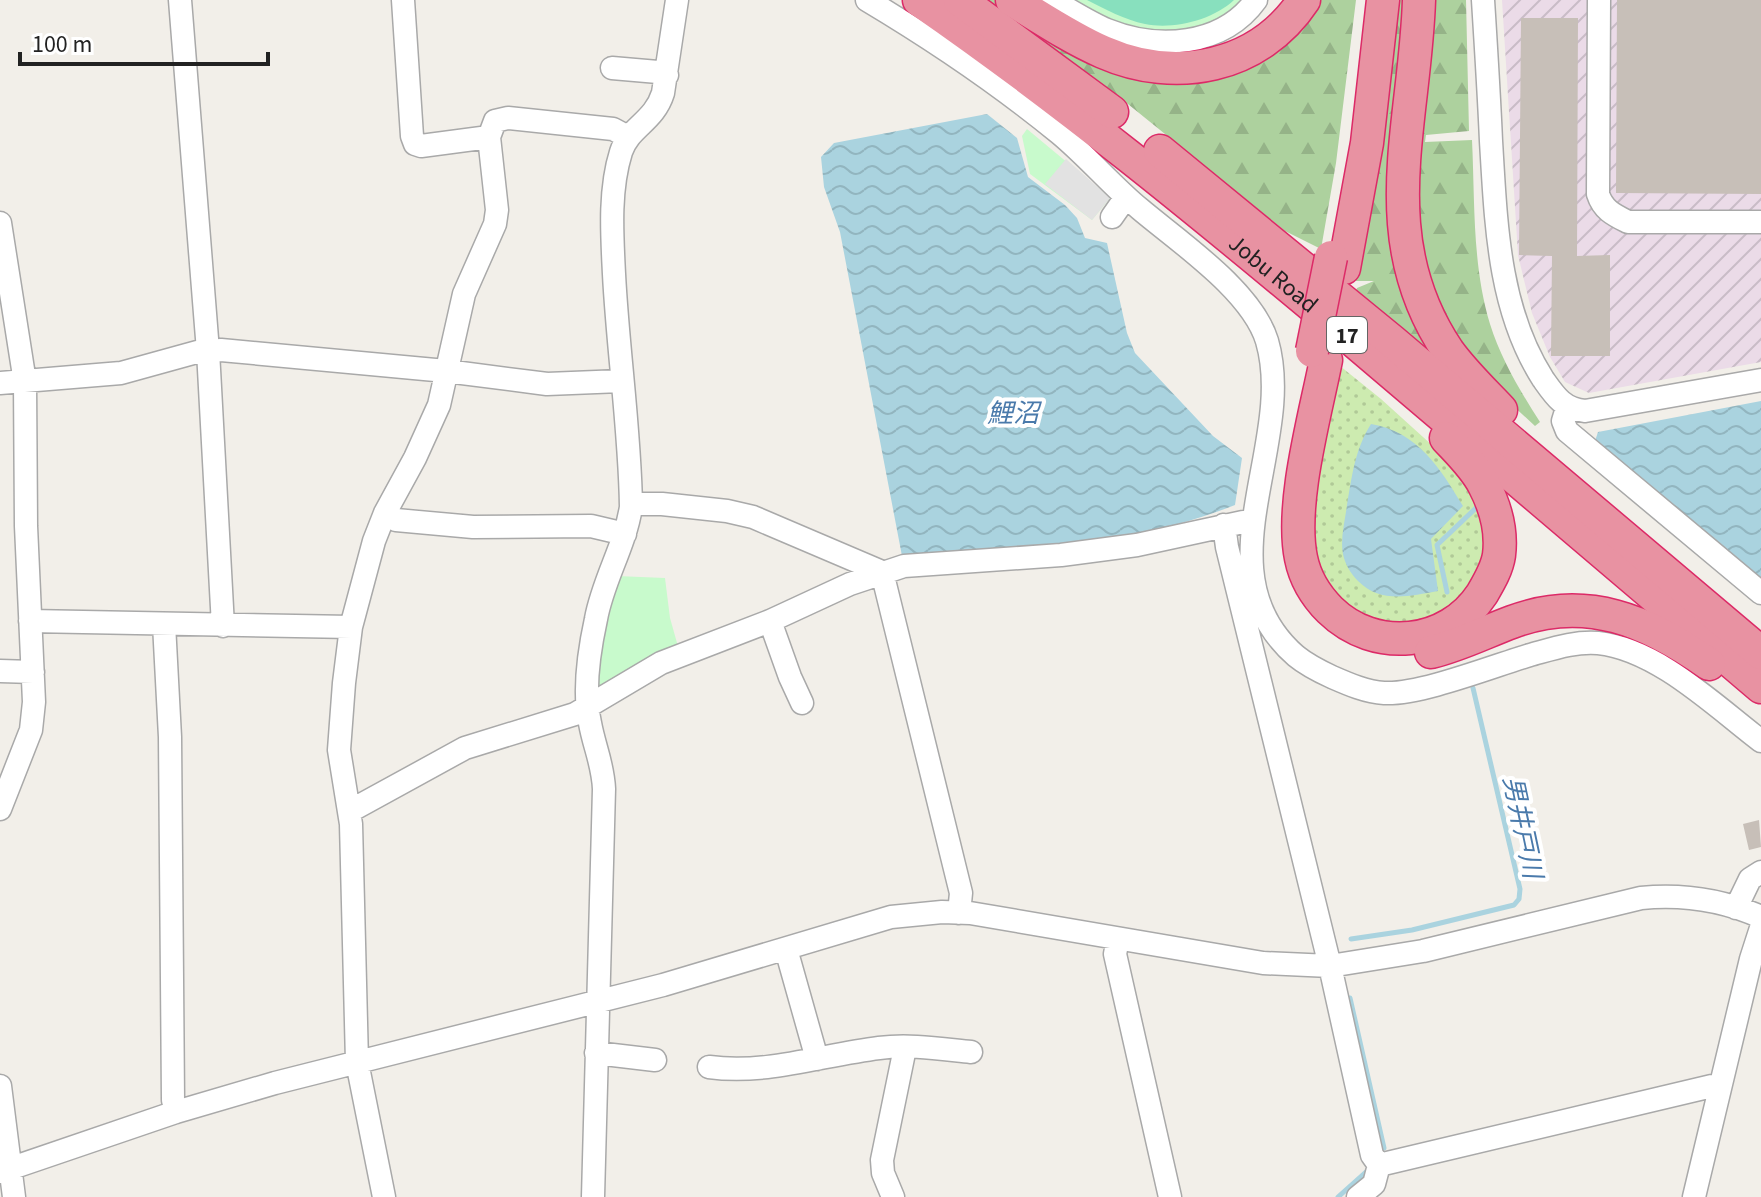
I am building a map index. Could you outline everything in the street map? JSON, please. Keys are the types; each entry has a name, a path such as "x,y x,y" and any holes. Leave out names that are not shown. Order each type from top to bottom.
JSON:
{"highway":[{"name":"Jobu Road","path":"919,0 1093,126 1451,422 1761,687"},
{"name":"Jobu Road","path":"960,0 1110,111 1403,350 1761,653"},
{"path":"1012,0 1101,52 1143,65 1172,69 1206,67 1240,56 1282,28 1304,0"},
{"path":"1338,262 1368,0"},
{"path":"1383,0 1367,143 1287,483 1282,532 1293,589 1326,631 1360,650 1398,656 1452,647 1533,615 1571,609 1618,616 1667,637 1712,666 1761,706"},
{"path":"1419,0 1401,194 1406,252 1423,306 1436,331 1462,367 1512,421 1582,482 1652,559"},
{"path":"1251,255 1349,356 1444,436 1482,482 1495,511 1499,557 1491,578 1472,608 1452,625 1437,632 1401,639 1368,634 1339,619 1315,593 1307,579 1299,541 1300,497 1319,356"}],"street":[{"path":"180,0 208,351 223,626"},
{"path":"403,0 415,144 421,146 489,137"},
{"path":"593,1197 604,789 600,754 588,708 595,622 603,591 625,534 631,504 612,217 621,150 628,137 659,107 667,75 677,0"},
{"path":"867,0 1002,88 1084,155 1126,197 1233,288 1255,315 1267,341 1273,403 1250,558 1253,580 1266,619 1297,657 1309,666 1369,691 1395,693 1558,647 1597,643 1652,662 1676,676 1761,741"},
{"path":"1052,0 1106,30 1139,40 1167,42 1192,40 1221,30 1256,0"},
{"path":"1483,0 1494,184 1504,277 1513,315 1527,350 1551,390 1567,408 1585,411 1761,380"},
{"path":"1599,0 1598,194 1601,203 1611,214 1628,222 1761,222"},
{"path":"612,68 667,75"},
{"path":"384,1197 357,1062 350,811 339,750 351,627 374,541 385,513 439,405 464,294 497,217 489,137 495,121 508,118 613,129 628,137"},
{"path":"1112,217 1126,197"},
{"path":"0,223 25,382 33,672 31,730 0,809"},
{"path":"0,383 121,373 208,351 446,371 547,384 621,381"},
{"path":"1567,408 1563,421 1567,431 1761,593"},
{"path":"631,504 714,509 753,517 882,572"},
{"path":"385,513 396,520 473,527 591,526 625,534"},
{"path":"350,811 465,748 588,708 661,663 770,621 882,572 904,566 1061,555 1137,545 1224,525 1253,522"},
{"path":"1224,525 1372,1155 1379,1165 1374,1184 1358,1197"},
{"path":"882,572 961,893 959,913"},
{"path":"30,621 351,627"},
{"path":"770,621 802,703"},
{"path":"164,624 170,737 173,1100 176,1112"},
{"path":"0,671 33,672"},
{"path":"1736,908 1750,879 1761,872"},
{"path":"6,1170 176,1112 275,1083 598,1001 891,917 959,913 1038,923 1263,963 1330,966 1423,951 1641,898 1686,897 1736,908 1760,931 1694,1197"},
{"path":"1118,939 1115,954 1170,1197"},
{"path":"786,949 817,1059"},
{"path":"709,1067 735,1070 883,1048 971,1052"},
{"path":"893,1197 883,1173 882,1160 905,1048"},
{"path":"596,1053 655,1060"},
{"path":"0,1086 6,1170 14,1197"},
{"path":"1379,1165 1712,1086 1720,1087"}],"shaded area":[{"path":"1502,0 1761,0 1761,362 1589,393 1565,382 1550,357 1532,313 1518,255"},
{"path":"1066,159 1110,198 1092,220 1045,184"}],"green space":[{"path":"986,0 998,0 1166,79 1317,0 1356,0 1336,163 1321,249 1285,231 1118,96"},
{"path":"1071,0 1246,0 1215,23 1172,34 1117,25"},
{"path":"1087,0 1234,0 1215,13 1192,22 1156,26 1130,20"},
{"path":"1395,0 1409,0 1395,174 1458,375 1355,293 1357,288 1374,281 1356,281 1355,276"},
{"path":"1432,0 1466,0 1469,131 1426,135 1425,142 1472,140 1475,233 1484,302 1505,362 1540,422 1535,426 1483,378 1434,304 1413,212"},
{"path":"1027,129 1110,198 1092,220 1030,174 1022,136"},
{"path":"1340,366 1444,456 1469,484 1484,520 1483,563 1474,582 1445,614 1389,628 1344,606 1318,567 1312,541 1312,501"},
{"path":"617,576 665,578 670,618 679,650 597,692 603,627"}],"water":[{"name":"鯉沼","path":"987,114 1017,138 1028,177 1065,205 1077,218 1085,238 1107,243 1127,333 1135,353 1213,436 1242,458 1235,505 1155,530 1113,538 1029,548 902,556 840,232 824,187 821,157 834,143"},
{"path":"1761,401 1761,578 1595,441 1598,432"},
{"path":"1371,424 1388,428 1415,443 1446,478 1463,506 1431,539 1438,591 1396,596 1376,593 1358,581 1345,561 1342,536 1353,473 1361,443"}],"building":[{"path":"1617,0 1761,0 1761,194 1616,193"},
{"path":"1521,18 1578,18 1577,256 1610,255 1610,356 1551,356 1552,256 1519,255"},
{"path":"1759,820 1761,847 1749,850 1743,824"}],"waterway":[{"name":"男井戸川","path":"1447,592 1437,545 1476,508"},
{"name":"男井戸川","path":"1351,939 1412,930 1514,905 1519,899 1520,889 1473,688"},
{"name":"男井戸川","path":"1350,998 1384,1148"},
{"name":"男井戸川","path":"1338,1197 1366,1172"}]}
